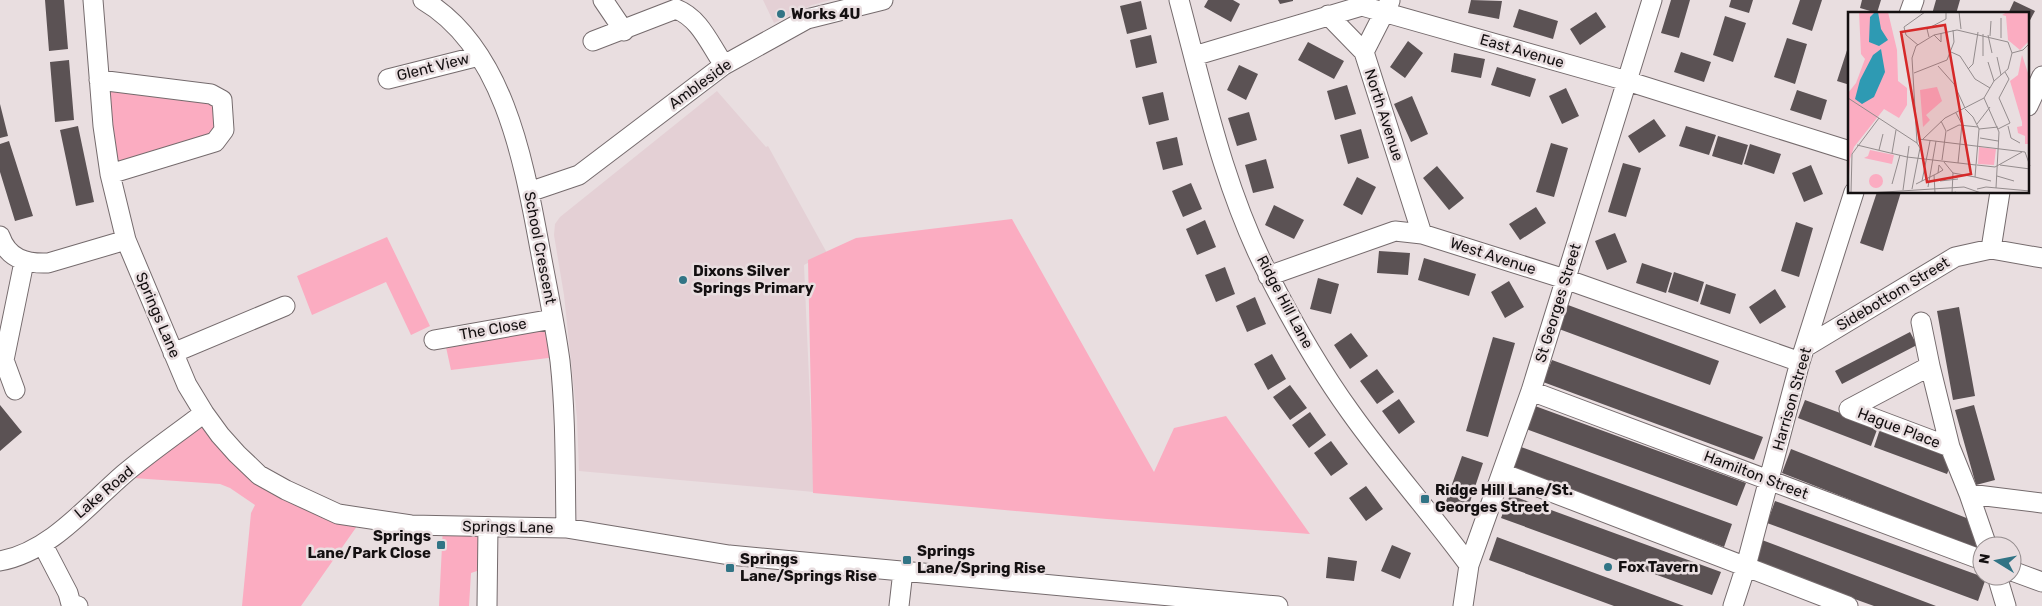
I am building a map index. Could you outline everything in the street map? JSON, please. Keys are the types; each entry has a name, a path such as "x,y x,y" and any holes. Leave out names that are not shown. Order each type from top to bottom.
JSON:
{"street":[{"name":"Springs Lane","path":"93,0 98,80 110,174 126,240 187,385 204,413 220,435 259,474 286,490 338,514 411,525 566,528 729,555 903,571 1084,597 1278,606"},
{"name":"School Crescent","path":"423,0 434,6 456,26 491,74 502,98 529,192 553,319 563,407 566,528"},
{"path":"603,0 624,31"},
{"name":"Ambleside","path":"529,192 579,175 724,65 807,19 883,0"},
{"name":"Ridge Hill Lane","path":"1179,0 1223,168 1268,276 1301,335 1350,412 1469,565"},
{"name":"St Georges Street","path":"1463,606 1469,565 1531,391 1652,0"},
{"path":"1910,12 1914,0"},
{"name":"East Avenue","path":"1194,56 1362,6 1389,6 1848,150"},
{"name":"North Avenue","path":"1389,6 1364,52 1422,234"},
{"path":"593,41 676,10 688,14 697,23 724,65"},
{"path":"1328,15 1364,52"},
{"name":"Glent View","path":"388,79 479,56"},
{"path":"2030,102 2042,76"},
{"path":"98,80 211,94 222,100 224,130 215,142 110,174"},
{"name":"Harrison Street","path":"1732,606 1746,566 1804,354 1853,194"},
{"path":"1991,249 2000,194"},
{"name":"West Avenue","path":"1268,276 1395,231 1422,234 1804,354"},
{"path":"0,236 12,256 24,262 48,262 126,240"},
{"name":"Sidebottom Street","path":"1804,354 1955,257 1991,249 2042,258"},
{"path":"15,390 4,360 24,262"},
{"path":"173,353 284,306"},
{"name":"The Close","path":"434,340 553,319"},
{"name":"Hague Place","path":"1921,322 1950,448 1984,536"},
{"name":"Hague Place","path":"1930,366 1849,409 1950,448"},
{"name":"Hamilton Street","path":"1531,391 1972,556"},
{"name":"Lake Road","path":"0,561 24,554 43,545 126,472 204,413"},
{"path":"1502,473 1848,606"},
{"path":"1969,494 2042,503"},
{"path":"487,606 488,527"},
{"path":"43,545 71,604 78,606"},
{"path":"899,606 903,571"},
{"path":"2022,575 2042,582"},
{"path":"1999,586 2006,606"}],"shaded area":[{"name":"Works 4U","path":"763,0 831,0 812,5 774,23"},
{"path":"99,80 211,94 224,130 110,174"},
{"name":"Dixons Silver Springs Primary","path":"717,91 766,147 768,146 827,253 804,265 814,492 579,471 577,418 564,295 554,235 555,224 560,217"},
{"path":"1012,219 1154,472 1174,428 1226,416 1310,534 1107,519 813,493 808,260 856,238"},
{"path":"387,237 430,326 411,335 386,282 312,315 297,276"},
{"path":"553,319 560,362 548,358 451,370 444,338"},
{"path":"204,413 259,475 362,519 301,606 242,606 251,513 255,505 230,488 220,484 133,478"},
{"path":"443,526 488,527 489,567 471,573 469,606 439,606"}],"building":[{"path":"45,0 64,0 68,49 49,51"},
{"path":"1208,0 1233,0 1240,4 1231,22 1204,7"},
{"path":"1278,0 1293,0 1293,1 1280,4"},
{"path":"1471,0 1502,1 1499,19 1468,13"},
{"path":"1671,0 1690,0 1679,38 1661,33"},
{"path":"1731,0 1753,0 1749,13 1729,7"},
{"path":"1800,0 1822,0 1812,31 1792,24"},
{"path":"1862,0 1881,0 1877,12 1860,8"},
{"path":"1936,0 1960,0 1957,12 1933,12"},
{"path":"1141,1 1147,29 1127,34 1120,6"},
{"path":"2014,1 2035,11 2030,20 2030,12 2009,12"},
{"path":"1519,9 1558,21 1553,39 1513,27"},
{"path":"1596,12 1606,27 1580,45 1570,29"},
{"path":"1725,16 1746,23 1733,62 1713,55"},
{"path":"1151,35 1157,63 1136,68 1130,40"},
{"path":"1787,38 1807,44 1795,84 1774,77"},
{"path":"1408,41 1423,53 1405,78 1390,67"},
{"path":"1308,42 1344,61 1334,79 1298,60"},
{"path":"1848,47 1848,84 1837,81"},
{"path":"1681,52 1711,62 1704,82 1674,72"},
{"path":"1454,53 1485,59 1481,78 1451,72"},
{"path":"69,60 74,120 55,122 50,62"},
{"path":"1239,65 1258,74 1246,100 1227,90"},
{"path":"1497,67 1536,79 1530,97 1491,85"},
{"path":"1347,85 1356,114 1335,120 1327,91"},
{"path":"1566,88 1579,116 1562,124 1549,96"},
{"path":"1797,90 1827,100 1821,120 1790,110"},
{"path":"1163,92 1169,120 1149,125 1142,97"},
{"path":"1412,96 1428,134 1411,142 1394,104"},
{"path":"0,104 8,136 0,138"},
{"path":"1249,112 1257,140 1237,146 1228,118"},
{"path":"1654,119 1666,136 1639,153 1628,136"},
{"path":"78,126 94,202 76,206 60,130"},
{"path":"1686,126 1716,135 1709,155 1679,146"},
{"path":"1361,129 1369,158 1348,164 1340,135"},
{"path":"1718,136 1748,145 1742,165 1712,156"},
{"path":"1177,137 1183,165 1163,170 1156,142"},
{"path":"9,141 33,216 15,221 0,172 0,144"},
{"path":"1551,143 1568,148 1554,197 1536,192"},
{"path":"1750,144 1781,154 1774,174 1744,164"},
{"path":"1266,159 1274,188 1253,193 1245,165"},
{"path":"1623,163 1641,168 1626,217 1608,212"},
{"path":"1811,165 1823,194 1804,202 1792,173"},
{"path":"1437,166 1464,198 1449,210 1423,178"},
{"path":"1357,177 1376,187 1362,215 1343,205"},
{"path":"1191,183 1202,209 1183,217 1172,191"},
{"path":"1876,194 1900,194 1883,251 1860,243"},
{"path":"1274,205 1304,220 1294,239 1265,225"},
{"path":"1536,207 1546,223 1520,240 1509,224"},
{"path":"1205,220 1216,247 1197,255 1186,229"},
{"path":"1796,222 1813,228 1799,277 1781,271"},
{"path":"1615,233 1627,262 1607,270 1595,241"},
{"path":"1379,251 1410,253 1408,275 1377,273"},
{"path":"1424,258 1476,274 1469,296 1418,280"},
{"path":"1642,263 1672,273 1666,293 1636,283"},
{"path":"1225,267 1235,294 1216,302 1205,275"},
{"path":"1674,272 1704,282 1698,302 1668,292"},
{"path":"1318,278 1339,284 1331,314 1310,309"},
{"path":"1509,281 1524,307 1505,318 1491,292"},
{"path":"1706,284 1736,294 1730,314 1700,304"},
{"path":"1775,289 1786,307 1760,324 1749,307"},
{"path":"1255,297 1266,324 1247,332 1236,306"},
{"path":"1568,305 1719,361 1710,385 1559,329"},
{"path":"1959,307 1975,396 1953,400 1937,311"},
{"path":"1910,332 1917,345 1842,384 1835,371"},
{"path":"1351,333 1368,356 1350,369 1334,345"},
{"path":"1493,337 1515,343 1488,437 1466,431"},
{"path":"1272,354 1286,379 1268,390 1254,364"},
{"path":"1552,360 1763,437 1754,460 1543,382"},
{"path":"1377,369 1394,392 1377,404 1360,381"},
{"path":"1290,385 1307,408 1290,420 1273,397"},
{"path":"1399,399 1415,422 1399,434 1382,411"},
{"path":"1805,400 1878,427 1871,446 1798,418"},
{"path":"0,405 22,432 0,451"},
{"path":"1974,405 1995,480 1976,485 1955,410"},
{"path":"1535,406 1746,483 1737,506 1526,429"},
{"path":"1310,412 1326,435 1309,448 1292,425"},
{"path":"1880,429 1954,456 1947,474 1874,447"},
{"path":"1331,441 1348,464 1331,476 1314,453"},
{"path":"1521,447 1732,524 1724,547 1513,470"},
{"path":"1791,449 1969,519 1974,536 1972,536 1972,547 1782,473"},
{"path":"1462,456 1483,463 1466,514 1444,507"},
{"path":"1366,486 1383,509 1366,521 1349,498"},
{"path":"1510,495 1721,572 1712,595 1501,518"},
{"path":"1775,501 1972,573 1972,586 1983,586 1978,601 1767,523"},
{"path":"1497,537 1684,606 1614,606 1489,560"},
{"path":"1762,540 1936,606 1874,606 1754,563"},
{"path":"1392,545 1411,553 1400,579 1381,571"},
{"path":"1328,557 1357,561 1354,581 1326,578"}],"place":[{"name":"Works 4U","path":"781,14"},
{"name":"Dixons Silver Springs Primary","path":"683,280"},
{"name":"Ridge Hill Lane/St. Georges Street","path":"1425,499"},
{"name":"Springs Lane/Park Close","path":"441,545"},
{"name":"Springs Lane/Spring Rise","path":"907,560"},
{"name":"Fox Tavern","path":"1608,567"},
{"name":"Springs Lane/Springs Rise","path":"730,568"}]}
